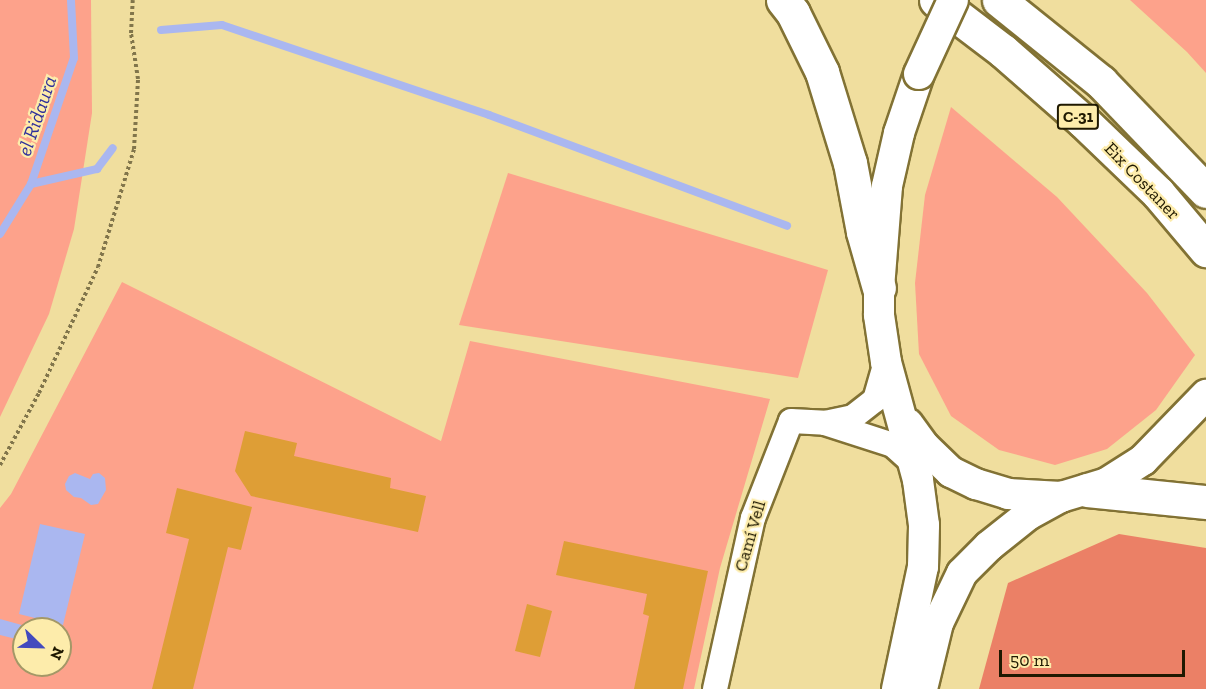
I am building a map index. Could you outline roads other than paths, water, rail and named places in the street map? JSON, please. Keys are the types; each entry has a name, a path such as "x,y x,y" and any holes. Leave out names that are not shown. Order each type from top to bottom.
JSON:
{"highway":[{"path":"783,0 793,13 822,72 850,163 863,231 879,288"},
{"name":"Eix Costaner","path":"936,0 1003,51 1083,122 1158,193 1206,250"},
{"name":"C-31","path":"999,0 1101,82 1206,191"},
{"path":"1074,494 1206,502"}],"street":[{"path":"897,689 923,567 924,525 915,465 886,362 879,288 887,186 900,133 919,74 953,0"},
{"name":"Camí Vell","path":"825,423 853,417 875,400 886,362"},
{"path":"922,689 939,623 962,573 989,546 1028,515 1074,494 1107,483 1143,460 1206,395"},
{"path":"903,417 925,447 951,472 976,484 1008,494 1074,494"},
{"name":"Camí Vell","path":"715,689 753,518 791,421 825,423 893,445 915,465"}],"water":[{"path":"75,473 90,479 93,474 99,473 105,478 106,490 98,504 91,505 81,498 74,497 66,490 65,484 69,476"},
{"path":"40,524 85,534 65,617 31,617 19,614"},
{"path":"0,619 12,622 12,638 0,635"}],"waterway":[{"name":"el Ridaura","path":"0,234 31,184 74,58 71,0"},
{"path":"161,30 222,25 489,115 787,226"},
{"path":"31,184 97,169 113,148"}]}
